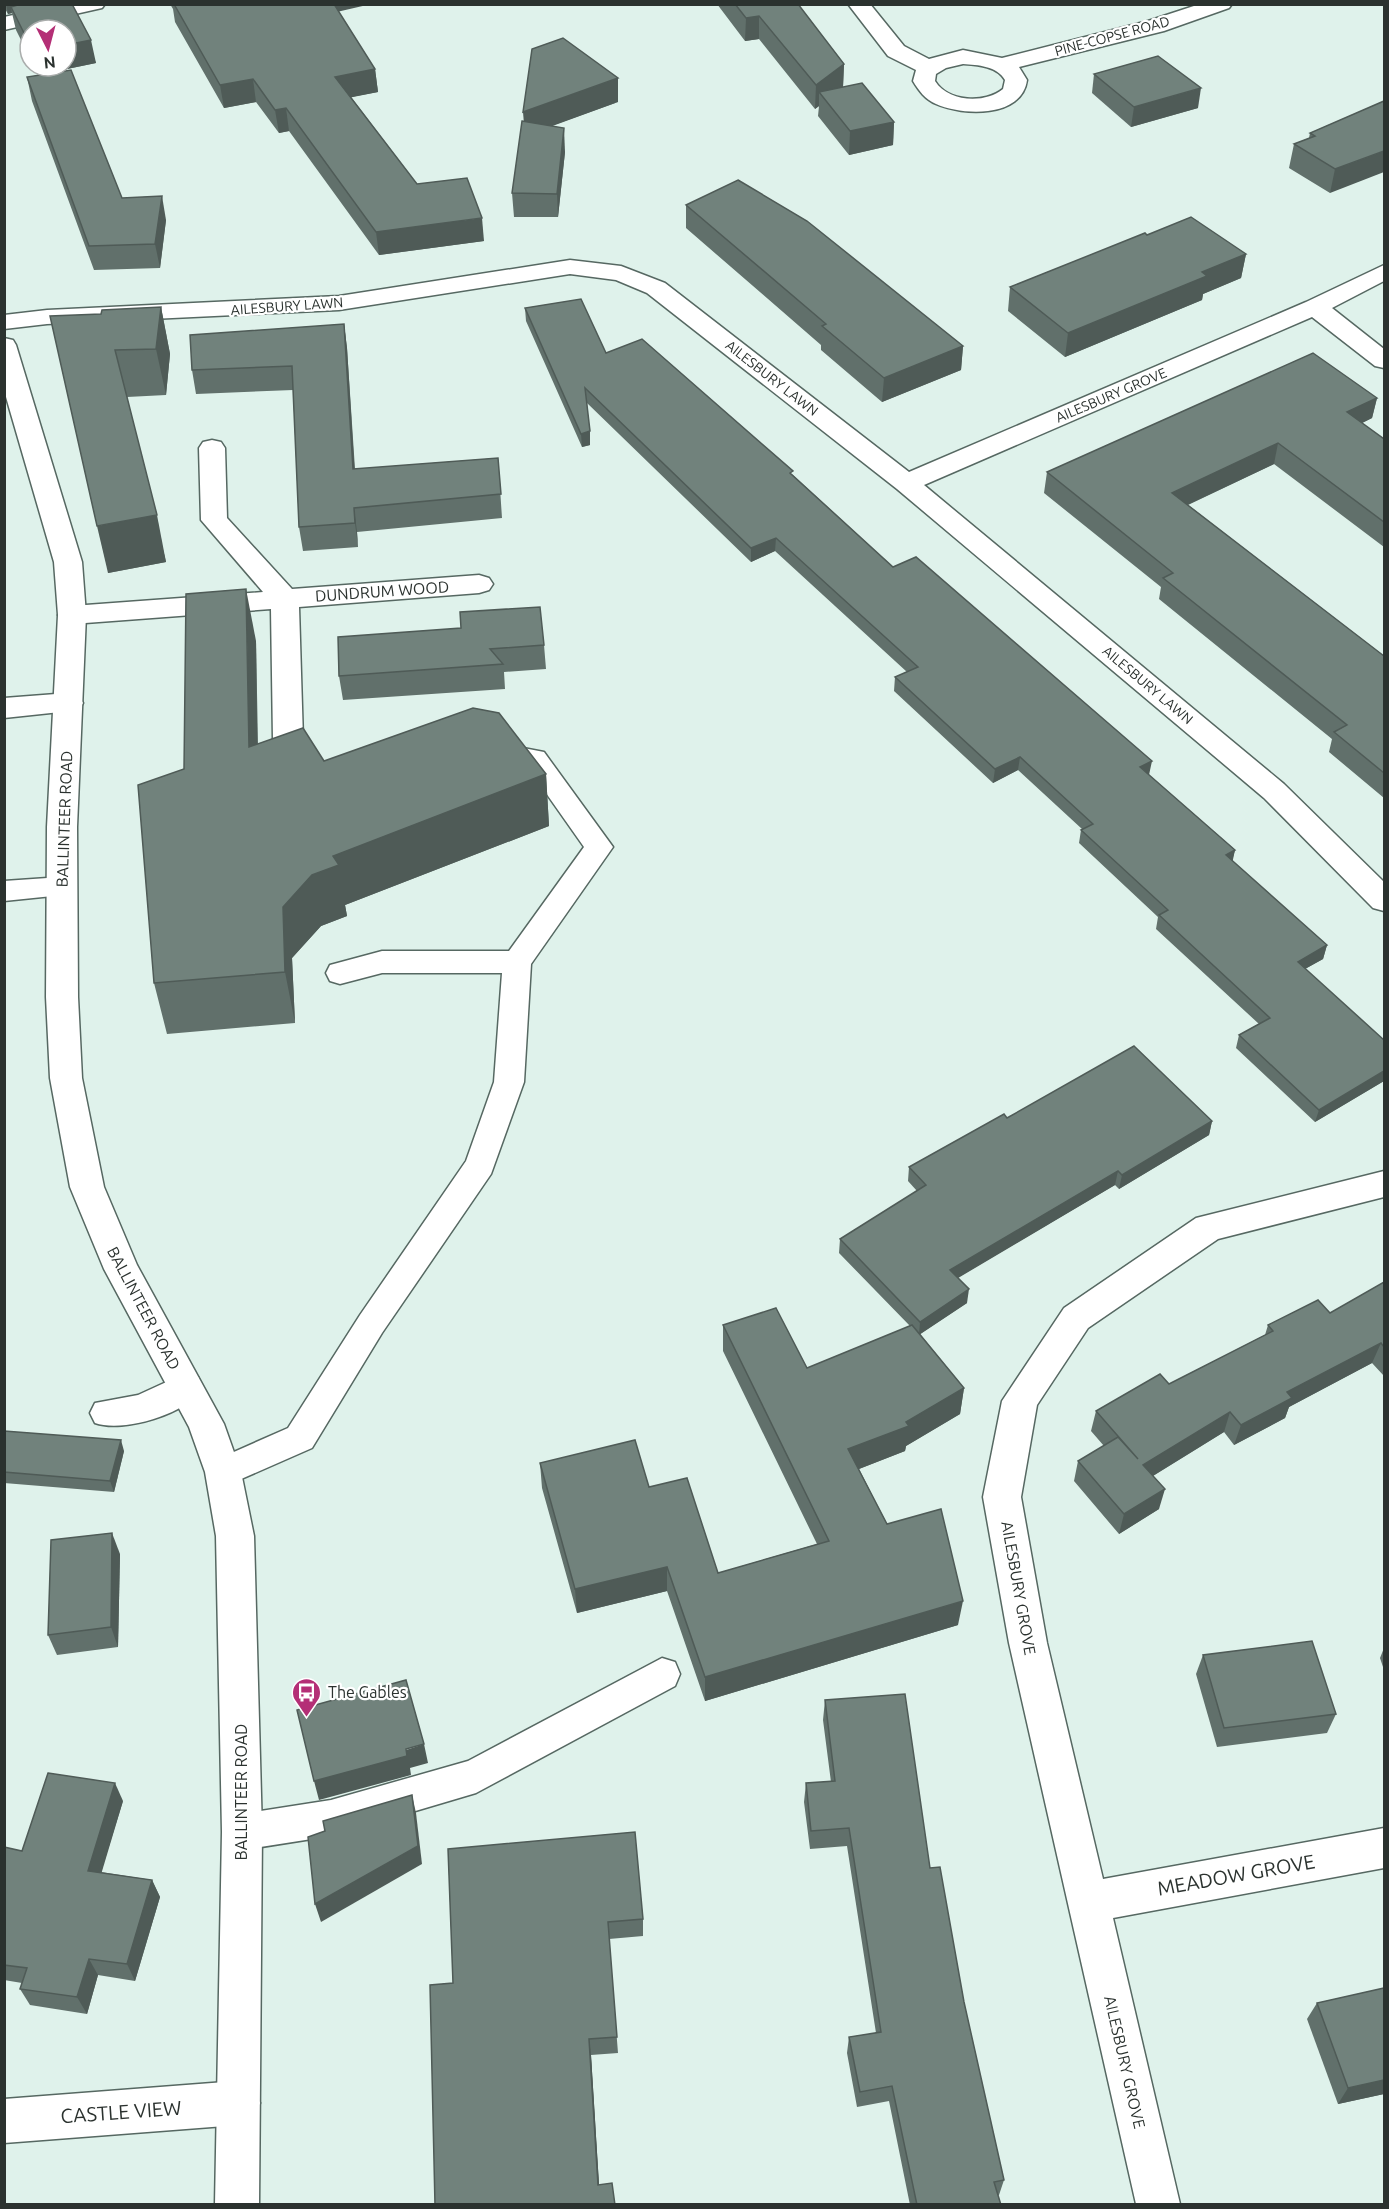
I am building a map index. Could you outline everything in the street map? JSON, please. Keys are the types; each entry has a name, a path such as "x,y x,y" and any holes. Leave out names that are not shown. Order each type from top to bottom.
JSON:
{"street":[{"path":"4,24 95,4"},
{"path":"858,4 896,51 929,68 923,75 923,84 929,92 954,103 977,105 993,103 1012,94 1017,86 1016,77 1001,65"},
{"name":"PINE-COPSE ROAD","path":"929,68 947,59 963,57 992,60 1001,65 1156,26 1222,4"},
{"name":"AILESBURY LAWN","path":"4,322 47,317 339,303 570,267 621,273 656,288 906,483 1274,791 1384,900"},
{"name":"AILESBURY GROVE","path":"906,483 1315,307 1384,272"},
{"path":"1315,307 1384,361"},
{"name":"BALLINTEER ROAD","path":"4,345 68,562 72,615 62,827 62,997 66,1078 87,1187 120,1269 206,1424 223,1472 235,1536 239,1618 242,1832 237,2205"},
{"path":"212,448 214,520 285,599 288,740"},
{"name":"DUNDRUM WOOD","path":"72,615 478,584"},
{"path":"4,708 69,703"},
{"name":"AILESBURY GROVE","path":"1158,2205 1028,1643 1002,1497 1020,1401 1077,1318 1208,1228 1384,1184"},
{"name":"MEADOW GROVE","path":"1089,1902 1384,1848"},
{"name":"CASTLE VIEW","path":"4,2121 238,2103"}],"lane":[{"path":"223,1472 300,1437 371,1324 480,1165 508,1082 517,962 599,847 535,758 471,748 460,752"},
{"path":"4,891 62,886"},
{"path":"340,973 382,962 517,962"},
{"path":"107,1413 143,1409 186,1388"},
{"path":"242,1832 331,1818 476,1776 662,1674"}],"building":[{"path":"21,4 72,4 91,40 78,43 78,18 18,18 18,21 11,7"},
{"path":"174,4 334,4 375,69 335,77 417,184 467,178 482,218 376,232 286,108 275,110 253,79 220,85"},
{"path":"735,4 798,4 844,64 816,85 759,16 746,18"},
{"path":"563,38 618,78 523,112 532,49"},
{"path":"1158,56 1201,88 1134,107 1094,74"},
{"path":"27,78 74,78 122,198 162,196 155,244 89,246"},
{"path":"862,83 894,122 850,131 819,92"},
{"path":"1384,101 1384,151 1335,169 1294,144 1315,136 1310,133"},
{"path":"522,121 564,128 557,194 512,193"},
{"path":"738,180 807,221 963,346 884,378 822,326 826,324 686,205"},
{"path":"1191,217 1246,254 1202,272 1207,276 1068,333 1010,287 1145,233 1147,235"},
{"path":"581,299 606,353 642,339 793,471 790,473 893,567 916,557 1152,761 1140,767 1235,850 1226,855 1327,945 1298,962 1384,1040 1384,1071 1319,1110 1239,1035 1270,1018 1159,915 1168,910 1081,830 1093,824 1020,757 995,769 895,677 918,667 776,538 751,548 585,388 590,431 581,434 525,308"},
{"path":"161,307 156,349 115,350 157,515 97,526 50,316 101,314 102,310"},
{"path":"344,324 353,469 498,458 501,494 354,508 355,523 299,527 292,366 192,370 190,335"},
{"path":"1313,353 1377,398 1347,412 1384,439 1384,522 1278,443 1172,493 1384,656 1384,773 1334,732 1347,725 1163,578 1173,573 1047,472"},
{"path":"246,589 249,747 303,728 324,761 473,708 499,713 546,774 333,856 339,865 312,875 283,907 285,972 154,983 138,785 184,769 186,594"},
{"path":"540,607 544,645 490,649 503,664 339,676 338,637 461,628 460,612"},
{"path":"1134,1046 1212,1121 1122,1175 1118,1171 950,1270 969,1289 920,1322 840,1239 926,1185 909,1167 1004,1114 1007,1118"},
{"path":"1384,1282 1384,1347 1381,1343 1287,1392 1292,1398 1241,1425 1230,1412 1143,1465 1165,1489 1124,1514 1078,1461 1118,1437 1138,1459 1096,1411 1160,1374 1169,1384 1273,1331 1268,1325 1318,1300 1330,1313"},
{"path":"776,1308 807,1368 912,1325 964,1388 906,1422 909,1426 848,1449 887,1524 941,1509 963,1601 705,1677 667,1567 575,1589 540,1463 635,1440 649,1487 687,1478 718,1573 829,1541 723,1325"},
{"path":"4,1431 121,1440 110,1481 4,1472"},
{"path":"112,1533 111,1627 48,1635 51,1540"},
{"path":"1312,1641 1336,1714 1224,1728 1203,1655"},
{"path":"406,1680 424,1744 406,1749 407,1756 314,1781 297,1710"},
{"path":"905,1694 930,1868 940,1867 964,2002 1004,2180 994,2182 1001,2205 917,2205 892,2086 860,2092 849,2037 881,2032 849,1828 811,1831 806,1783 835,1781 825,1700"},
{"path":"48,1773 115,1783 88,1871 152,1880 127,1964 89,1959 77,1997 20,1989 27,1968 4,1965 4,1847 22,1851"},
{"path":"412,1795 418,1846 315,1904 308,1837 325,1831 323,1821"},
{"path":"635,1832 643,1919 608,1922 617,2037 589,2039 598,2185 612,2183 615,2205 435,2205 430,1985 453,1983 448,1849"},
{"path":"1384,1988 1384,2080 1348,2088 1317,2003"}],"place":[{"name":"The Gables","path":"307,1718"}]}
